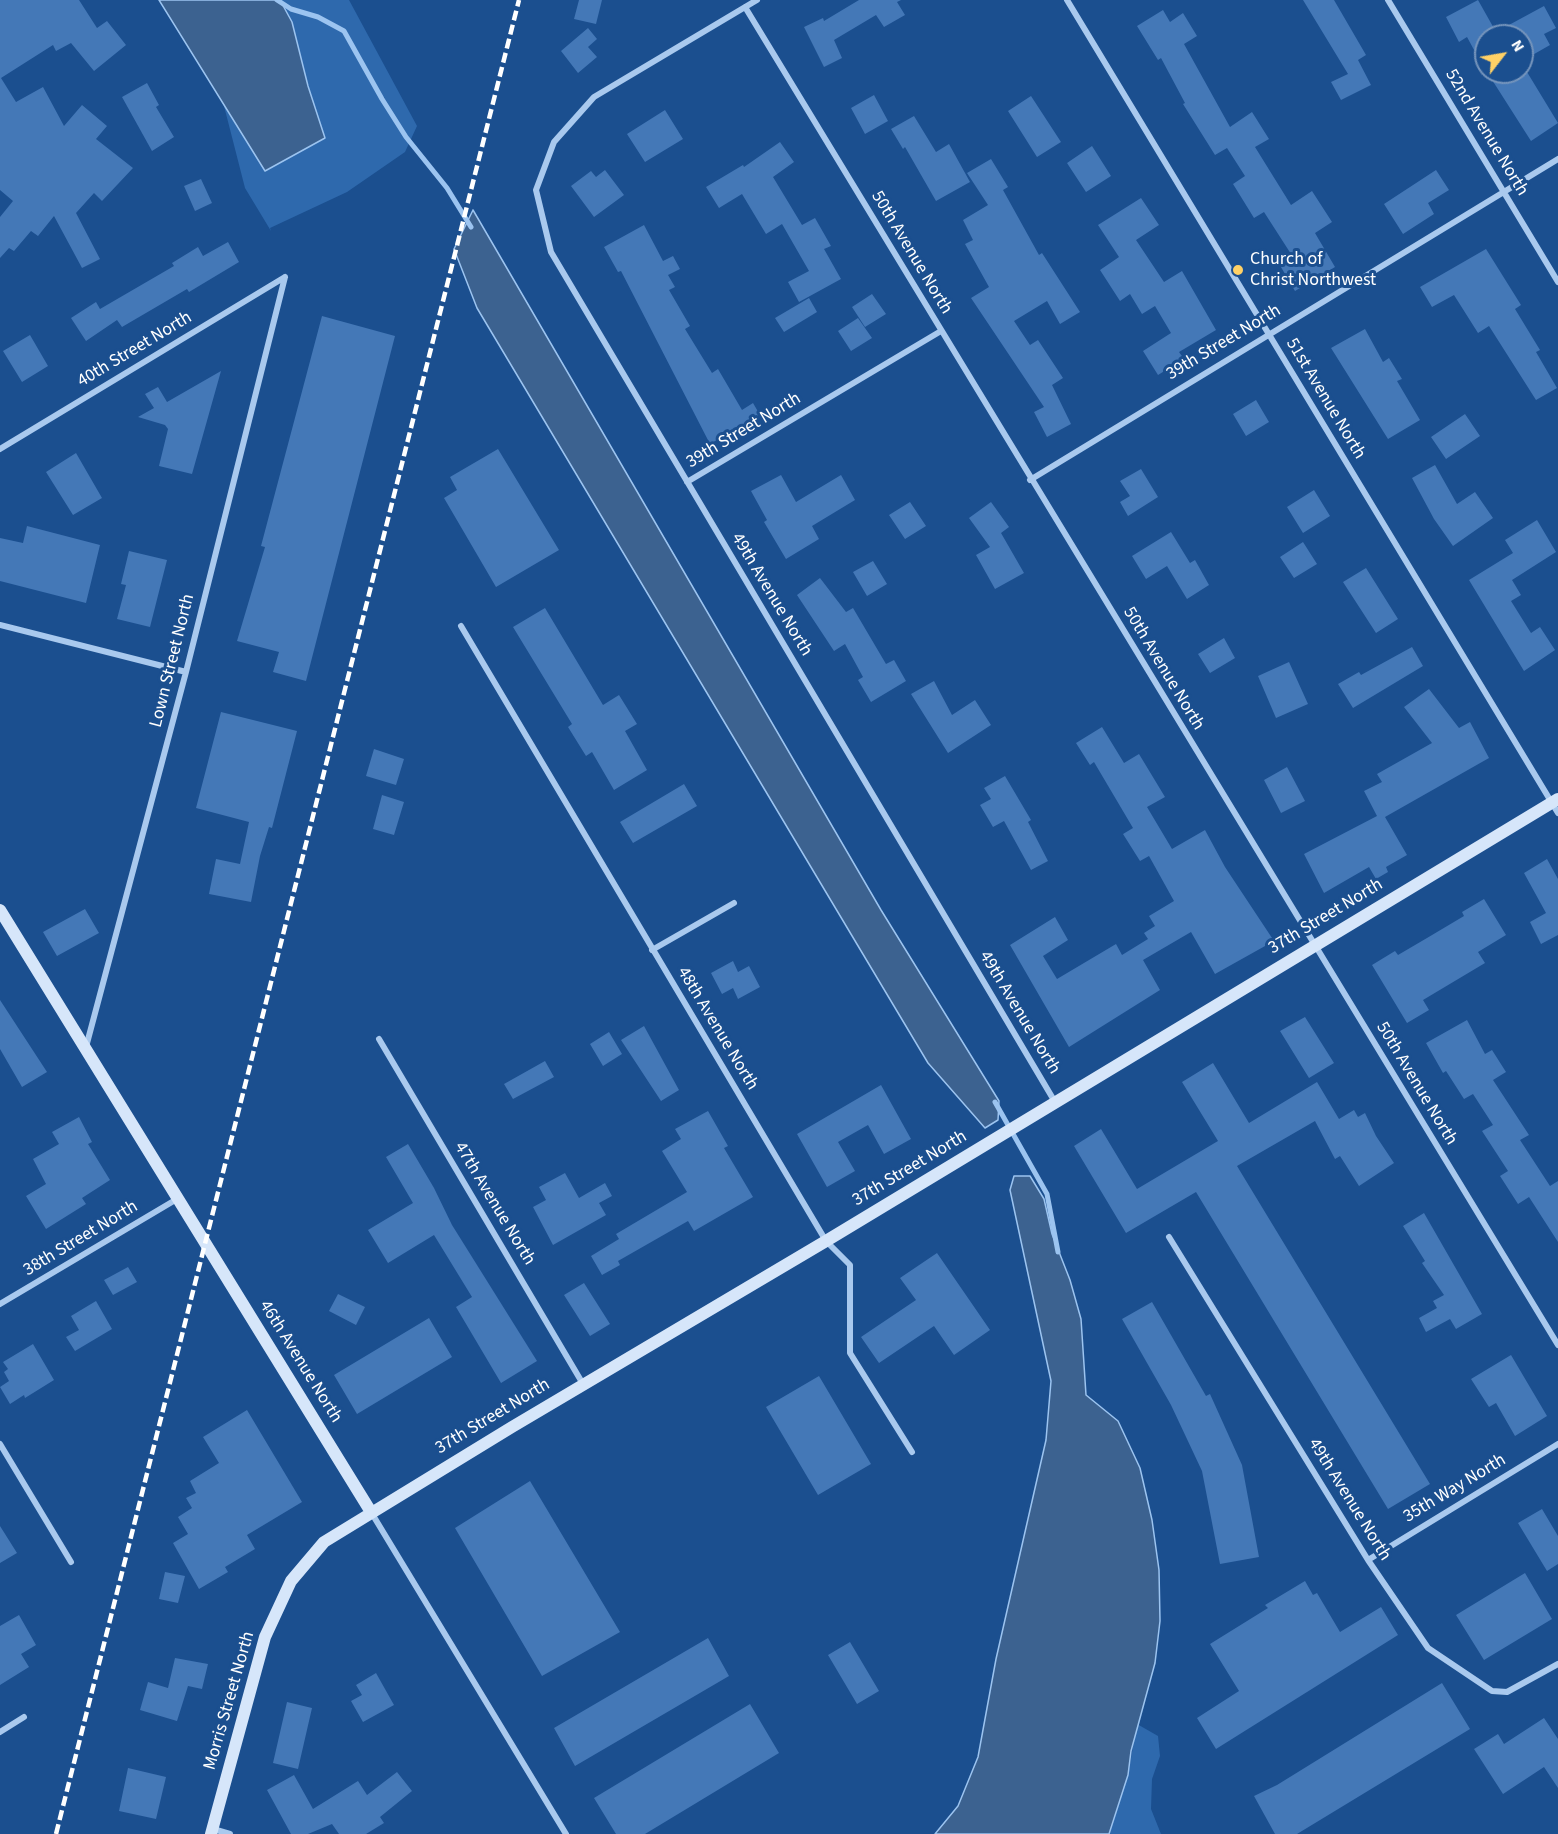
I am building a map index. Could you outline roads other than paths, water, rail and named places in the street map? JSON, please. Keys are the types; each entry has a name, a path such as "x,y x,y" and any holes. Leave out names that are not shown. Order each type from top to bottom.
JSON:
{"street":[{"path":"745,7 757,0"},
{"name":"51st Avenue North","path":"1067,0 1556,805"},
{"name":"52nd Avenue North","path":"1388,0 1558,282"},
{"name":"49th Avenue North","path":"745,7 594,97 554,142 536,190 551,252 1055,1102"},
{"name":"50th Avenue North","path":"745,7 1030,480 1558,1345"},
{"name":"39th Street North","path":"1030,480 1558,159"},
{"name":"40th Street North","path":"0,449 285,277"},
{"name":"Lown Street North","path":"85,1051 186,672 285,277"},
{"name":"39th Street North","path":"687,482 941,332"},
{"path":"0,625 186,672"},
{"name":"48th Avenue North","path":"461,626 826,1241 850,1265 849,1353 912,1452"},
{"name":"37th Street North","path":"291,1581 324,1542 371,1512 826,1241 1314,944 1556,805"},
{"path":"652,950 734,903"},
{"name":"46th Avenue North","path":"0,910 371,1512 566,1834"},
{"name":"47th Avenue North","path":"379,1039 584,1384"},
{"name":"38th Street North","path":"0,1304 177,1199"},
{"name":"49th Avenue North","path":"1169,1237 1368,1560 1428,1648 1492,1690 1507,1692 1558,1664"},
{"path":"0,1444 71,1562"},
{"name":"35th Way North","path":"1368,1560 1558,1444"},
{"name":"Morris Street North","path":"212,1832 265,1637 291,1581"},
{"path":"0,1732 24,1717"},
{"path":"212,1832 230,1834"}],"waterway":[{"path":"277,0 291,9 318,17 344,31 406,137 447,188 471,227"},
{"path":"995,1102 1047,1194 1058,1252"}],"railway":[{"path":"56,1834 519,0"}],"place":[{"name":"Church of Christ Northwest","path":"1238,270"}]}
